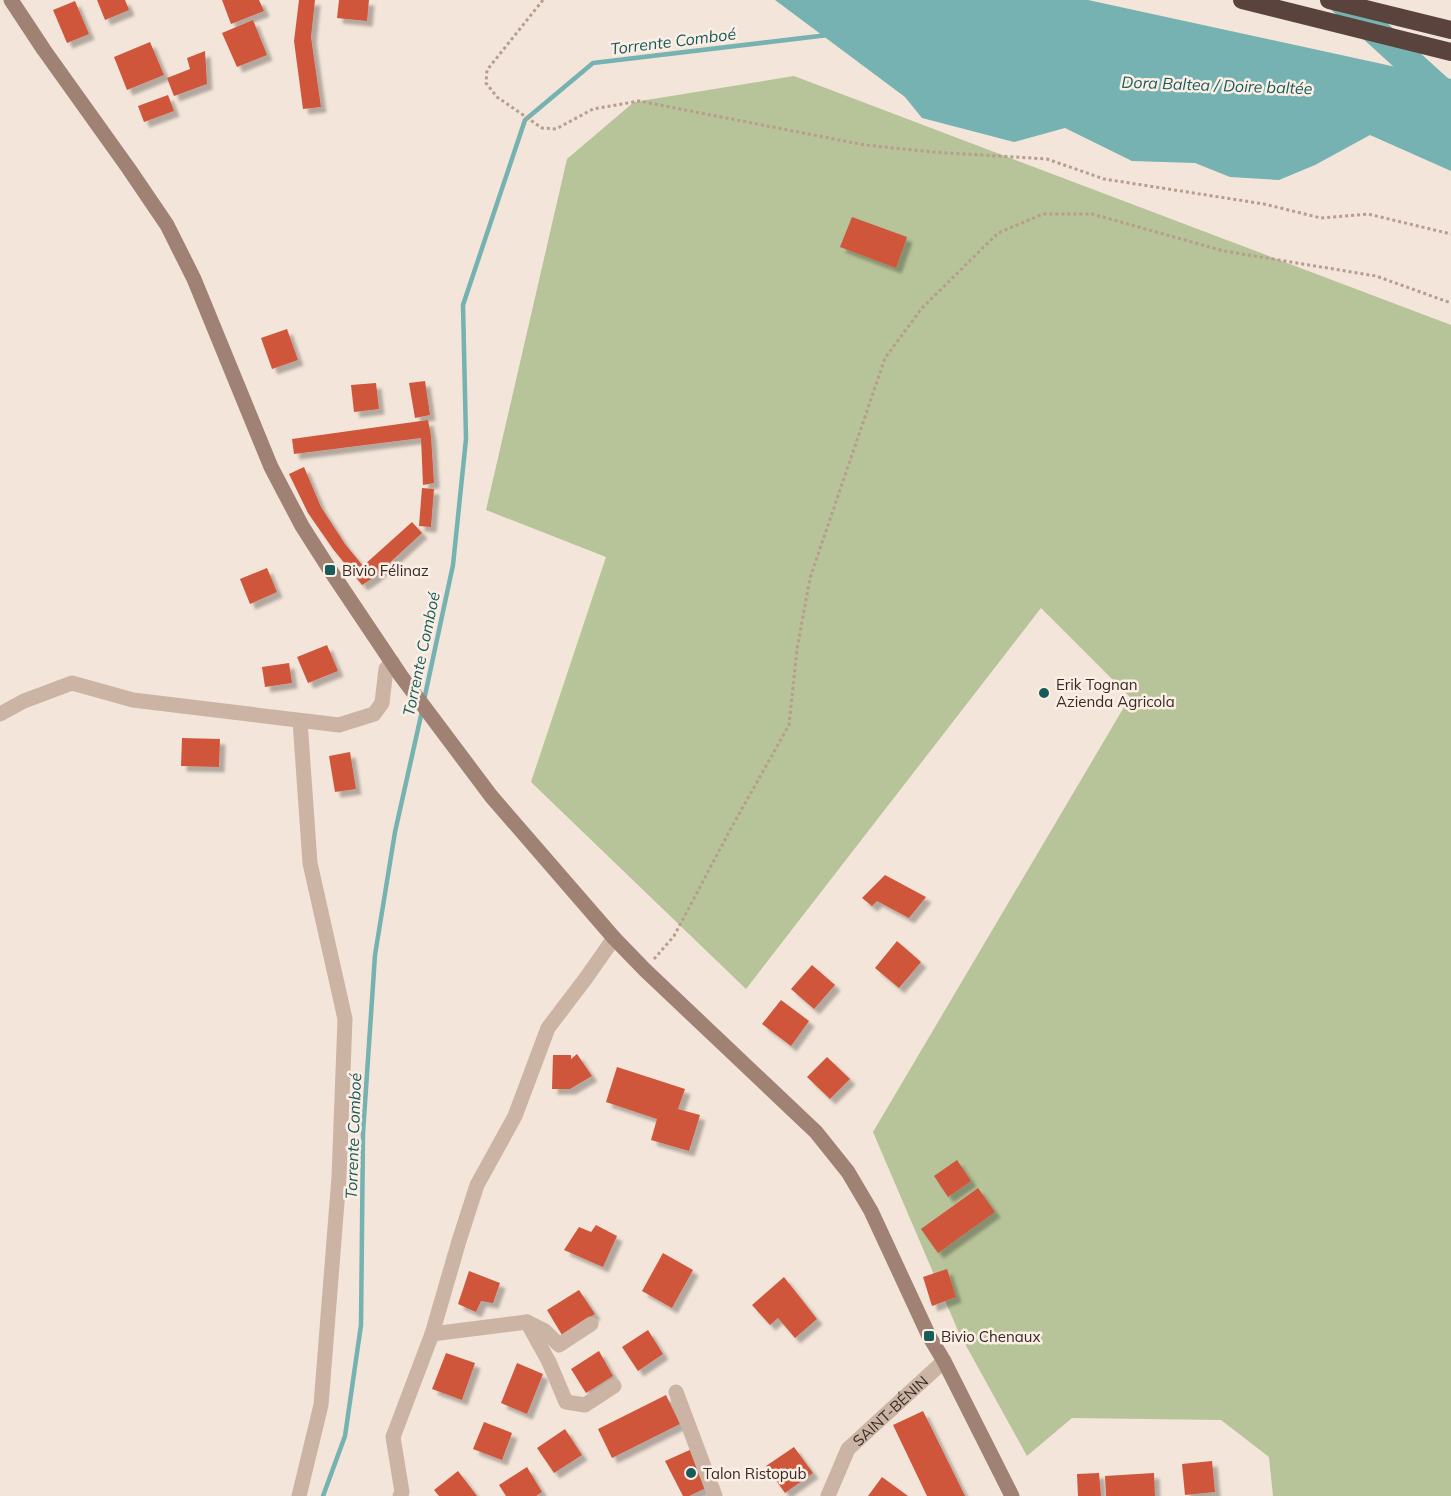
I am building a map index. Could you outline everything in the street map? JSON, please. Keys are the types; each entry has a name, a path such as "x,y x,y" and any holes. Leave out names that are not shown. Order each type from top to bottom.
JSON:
{"highway":[{"path":"1242,0 1451,52"},
{"path":"1329,0 1451,30"}],"main road":[{"path":"11,0 167,225 194,279 276,477 302,526 401,676 491,796 614,938 816,1132 848,1172 871,1211 929,1336 944,1361 1012,1496"}],"street":[{"path":"0,714 24,701 72,682 133,700 339,725 374,714 382,703 386,669 392,662"},
{"path":"299,1496 321,1405 339,1177 345,1019 310,863 300,721"},
{"path":"400,1496 402,1492 393,1437 432,1334 477,1185 515,1116 548,1028 614,938"},
{"path":"432,1334 527,1322 545,1331 559,1345 591,1324"},
{"path":"527,1322 549,1362 566,1402 585,1405 614,1386"},
{"name":"SAINT-BÉNIN","path":"828,1496 848,1449 944,1361"},
{"path":"676,1392 715,1496"}],"path":[{"path":"543,0 487,70 486,83 497,97 542,128 556,129 593,109 639,101 865,145 1047,159 1104,179 1264,204 1321,218 1368,214 1451,234"},
{"path":"645,970 674,936 789,725 797,649 810,578 885,358 922,308 998,233 1042,214 1092,214 1224,251 1376,276 1451,303"}],"green space":[{"path":"794,76 1451,325 1451,1496 1273,1496 1269,1457 1221,1420 1072,1418 1027,1456 959,1333 873,1132 1130,697 1041,608 746,989 531,782 606,557 486,510 567,159 634,102"}],"water":[{"name":"Dora Baltea / Doire baltée","path":"775,0 1088,0 1451,79 1451,171 1370,135 1315,165 1279,180 1230,177 1195,163 1132,161 1065,128 1014,142 922,118 905,97"}],"building":[{"path":"97,0 125,0 129,10 105,20"},
{"path":"222,0 259,0 264,11 231,24"},
{"path":"299,0 315,0 311,37 321,107 303,109 294,41"},
{"path":"339,0 369,0 367,21 337,18"},
{"path":"75,1 89,34 67,43 53,10"},
{"path":"253,20 267,55 237,67 222,33"},
{"path":"150,42 164,75 127,90 114,57"},
{"path":"205,51 207,84 174,96 167,78 190,69 187,58"},
{"path":"168,95 174,111 144,122 138,106"},
{"path":"852,217 907,237 896,268 840,247"},
{"path":"287,329 298,360 272,369 261,338"},
{"path":"425,381 430,415 415,418 409,383"},
{"path":"376,383 379,409 354,412 351,385"},
{"path":"428,420 434,483 423,485 421,438 294,454 292,439"},
{"path":"304,467 321,507 345,544 363,566 412,522 422,533 373,578 362,585 308,513 289,474"},
{"path":"422,488 434,489 431,527 419,526"},
{"path":"267,568 277,592 250,604 240,579"},
{"path":"327,645 338,671 308,683 297,657"},
{"path":"289,663 292,683 265,687 262,667"},
{"path":"182,738 220,739 219,767 181,766"},
{"path":"350,752 356,789 335,792 329,756"},
{"path":"885,875 926,897 909,918 877,901 872,906 862,898"},
{"path":"897,941 921,962 899,988 875,968"},
{"path":"812,965 835,985 814,1009 791,989"},
{"path":"781,1000 809,1021 791,1046 762,1024"},
{"path":"577,1054 592,1076 570,1089 552,1089 553,1055 571,1055 571,1059"},
{"path":"827,1057 850,1079 830,1099 807,1077"},
{"path":"617,1067 685,1089 678,1109 700,1115 689,1151 651,1140 657,1119 606,1102"},
{"path":"957,1160 971,1181 948,1197 934,1176"},
{"path":"978,1188 995,1212 938,1253 921,1229"},
{"path":"596,1225 617,1236 603,1267 564,1250 579,1227 591,1232"},
{"path":"663,1253 693,1270 672,1308 642,1291"},
{"path":"947,1269 956,1297 932,1306 923,1277"},
{"path":"469,1271 500,1283 493,1303 481,1301 476,1312 458,1304"},
{"path":"784,1277 817,1319 795,1338 778,1318 770,1325 752,1305"},
{"path":"579,1290 595,1314 562,1335 547,1310"},
{"path":"648,1330 663,1354 638,1371 622,1347"},
{"path":"599,1351 613,1376 586,1393 571,1369"},
{"path":"446,1353 475,1363 462,1400 432,1389"},
{"path":"517,1363 543,1374 527,1414 501,1403"},
{"path":"666,1395 680,1424 612,1458 598,1429"},
{"path":"923,1411 965,1496 927,1496 893,1425"},
{"path":"484,1422 512,1433 502,1460 473,1449"},
{"path":"565,1429 582,1455 554,1473 537,1448"},
{"path":"794,1447 813,1473 785,1493 766,1466"},
{"path":"692,1449 706,1488 689,1496 683,1496 665,1461"},
{"path":"1212,1461 1215,1492 1185,1495 1182,1464"},
{"path":"527,1467 542,1492 536,1496 506,1496 499,1485"},
{"path":"458,1471 477,1496 439,1496 434,1490"},
{"path":"1099,1473 1101,1496 1078,1496 1077,1474"},
{"path":"1154,1473 1155,1496 1106,1496 1105,1476"},
{"path":"882,1477 908,1496 868,1496"}],"waterway":[{"path":"1341,0 1451,100"},
{"name":"Torrente Comboé","path":"424,700 453,565 466,439 463,305 525,120 593,63 828,35"},
{"name":"Torrente Comboé","path":"323,1496 345,1436 361,1325 363,1133 375,955 395,832 422,711"}],"place":[{"name":"Bivio Félinaz","path":"330,570"},
{"name":"Erik Tognan Azienda Agricola","path":"1044,693"},
{"name":"Bivio Chenaux","path":"929,1336"},
{"name":"Talon Ristopub","path":"691,1473"}]}
